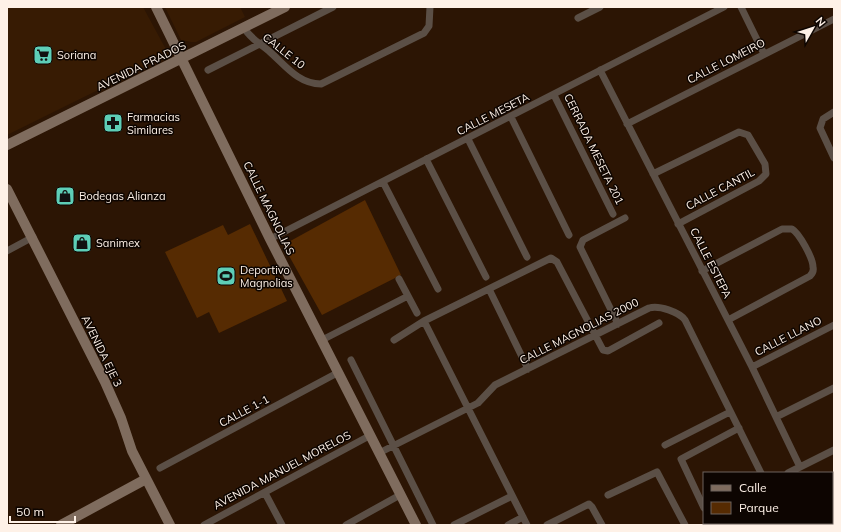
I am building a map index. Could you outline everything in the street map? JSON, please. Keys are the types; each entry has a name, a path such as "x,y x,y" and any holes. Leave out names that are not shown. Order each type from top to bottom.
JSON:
{"main road":[{"name":"CALLE MAGNOLIAS","path":"156,7 183,59 270,239 416,525"},
{"name":"AVENIDA PRADOS","path":"7,145 183,59 285,7"},
{"name":"AVENIDA EJE 3","path":"7,189 33,237 105,382 132,451 170,525"},
{"path":"60,525 146,479"}],"street":[{"path":"208,70 333,7"},
{"name":"CALLE 10","path":"244,28 250,38 299,78 317,84 326,83 424,33 429,26 430,7"},
{"path":"578,18 600,7"},
{"name":"CALLE MESETA","path":"270,239 724,7"},
{"path":"741,7 764,54"},
{"name":"CALLE LOMEIRO","path":"627,124 834,19"},
{"name":"CALLE ESTEPA","path":"600,70 752,367 800,467"},
{"name":"CERRADA MESETA 201","path":"554,95 613,214"},
{"path":"834,112 823,118 820,128 834,158"},
{"path":"511,117 569,235"},
{"name":"CALLE CANTIL","path":"653,174 739,132 748,135 765,164 766,174 759,181 678,224"},
{"path":"468,139 527,257"},
{"path":"426,159 486,277"},
{"path":"383,182 438,289"},
{"path":"618,324 580,247 583,240 625,218"},
{"path":"702,271 782,229 792,229 799,235 814,267 810,276 728,320"},
{"path":"7,251 33,237"},
{"path":"394,340 424,321 548,259 553,258 557,262 602,349 606,351 659,323"},
{"path":"399,279 417,313"},
{"path":"489,289 528,369"},
{"path":"322,340 408,296"},
{"name":"CALLE MAGNOLIAS 2000","path":"379,453 468,408 481,400 495,386 654,307 682,316 760,472"},
{"path":"424,321 527,525"},
{"name":"CALLE LLANO","path":"752,367 834,325"},
{"path":"351,360 433,525"},
{"name":"CALLE 1-1","path":"160,468 339,372"},
{"path":"776,417 834,388"},
{"path":"665,446 730,412"},
{"path":"703,506 681,459 738,428"},
{"name":"AVENIDA MANUEL MORELOS","path":"204,525 371,435"},
{"path":"790,472 834,450"},
{"path":"608,495 657,472 685,525"},
{"path":"265,493 282,525"},
{"path":"346,525 400,495"},
{"path":"454,525 512,496"},
{"path":"547,525 589,504 602,525"},
{"path":"508,525 523,518"}],"shaded area":[{"path":"7,7 143,7 169,55 7,135"},
{"path":"165,7 240,7 245,17 196,42 191,42 181,40"}],"green space":[{"path":"365,200 401,275 322,315 283,245"},
{"name":"Deportivo Magnolias","path":"250,224 287,301 219,333 209,312 197,318 165,252 223,225 228,235"}],"place":[{"name":"Soriana","path":"43,55"},
{"name":"Farmacias Similares","path":"113,123"},
{"name":"Bodegas Alianza","path":"65,196"},
{"name":"Sanimex","path":"82,243"},
{"name":"Deportivo Magnolias","path":"226,276"}]}
